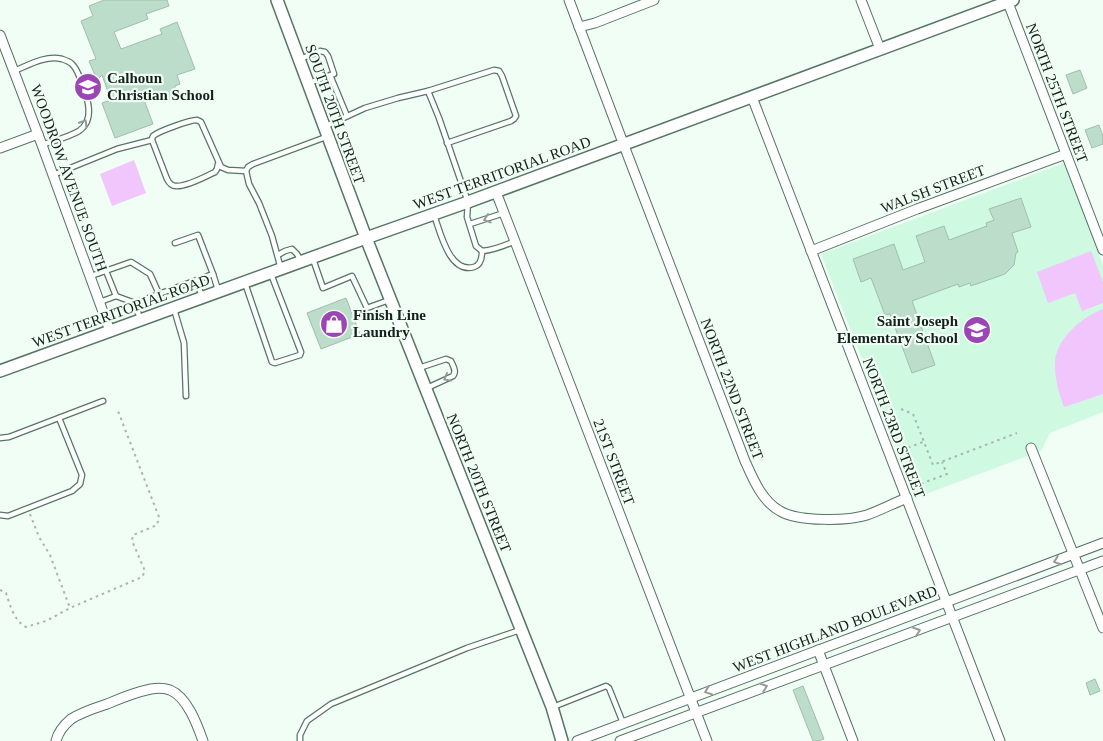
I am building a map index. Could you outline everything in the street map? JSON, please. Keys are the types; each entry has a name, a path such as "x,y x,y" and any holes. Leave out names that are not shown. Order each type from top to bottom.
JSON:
{"street":[{"name":"SOUTH 20TH STREET","path":"277,0 366,238"},
{"name":"NORTH 22ND STREET","path":"569,0 745,461 754,482 766,500 780,512 806,519 822,519 851,518 867,515 906,498"},
{"path":"580,27 654,0"},
{"path":"861,0 880,49"},
{"name":"WEST TERRITORIAL ROAD","path":"0,371 434,215 1009,1"},
{"name":"NORTH 25TH STREET","path":"1009,1 1103,250"},
{"name":"WOODROW AVENUE SOUTH","path":"0,36 110,331"},
{"name":"NORTH 23RD STREET","path":"752,97 1000,741"},
{"path":"0,148 38,134"},
{"name":"WALSH STREET","path":"810,251 1066,154"},
{"name":"21ST STREET","path":"496,192 707,741"},
{"name":"NORTH 20TH STREET","path":"366,238 552,707 562,741"},
{"path":"1031,448 1103,628"},
{"name":"WEST HIGHLAND BOULEVARD","path":"577,741 1103,544"},
{"path":"620,741 1103,561"},
{"path":"818,650 853,741"},
{"path":"56,741 62,728 70,720 81,714 133,694 162,688 180,697 189,709 203,741"}],"lane":[{"path":"299,59 320,51 325,52 328,56 334,74 308,83"},
{"path":"14,71 42,60 60,59 72,64 78,72 87,95 88,116 79,131 42,145"},
{"path":"244,282 272,362 275,363 300,355 301,352 276,271 278,255 259,203 249,184 246,171 248,167 326,131 347,116 365,108 494,70 499,71 516,116 514,119 447,143"},
{"path":"330,75 347,116"},
{"path":"428,91 468,202 466,217 476,246 482,251"},
{"path":"53,175 117,150 152,140 160,132 187,121 197,120 201,122 218,164 228,170 246,171"},
{"path":"152,140 167,180 173,186 183,185 209,175 217,169 218,164"},
{"path":"470,224 504,213"},
{"path":"434,215 450,256 456,263 470,268 477,266 481,261 482,251"},
{"path":"175,243 198,235 219,291"},
{"path":"482,251 498,248 515,241"},
{"path":"278,255 292,250 297,254 301,262"},
{"path":"313,257 323,288 352,276 367,308 390,299"},
{"path":"91,276 131,262 150,274 160,294"},
{"path":"106,271 116,296"},
{"path":"100,302 116,296 135,304 213,274"},
{"path":"196,280 202,297"},
{"path":"135,304 140,320"},
{"path":"174,308 184,343 186,396"},
{"path":"418,369 446,359 451,361 454,374 426,389"},
{"path":"0,438 9,437 103,401"},
{"path":"0,515 8,516 72,490 80,484 82,475 59,418"},
{"path":"300,741 300,735 307,721 330,704 467,648 521,630"},
{"path":"552,707 606,686 609,688 623,723"}],"path":[{"path":"901,409 913,414 933,465 1017,433"},
{"path":"0,590 6,593 19,624 26,627 46,621 70,608 142,577 144,571 132,540 134,535 157,525 158,517 118,411"},
{"path":"902,450 924,442"},
{"path":"915,486 946,474 942,462"},
{"path":"29,513 39,537 50,555 70,608"}],"shaded area":[{"path":"134,160 146,193 112,206 100,174"},
{"name":"Saint Joseph Elementary School","path":"1064,163 1103,265 1103,412 1050,433 1041,451 915,498 821,254"},
{"path":"1091,251 1103,282 1103,303 1082,311 1075,293 1048,303 1037,272"},
{"path":"1103,309 1103,394 1064,407 1055,371 1059,347 1064,338 1078,324"}],"building":[{"path":"104,0 167,0 169,6 146,14 148,19 114,32 121,49 162,34 160,29 177,22 195,69 177,75 180,84 175,86 175,95 169,99 160,100 155,92 143,97 153,124 115,138 102,103 111,100 102,75 97,80 89,61 96,59 81,21 93,16 89,6"},
{"path":"1080,70 1087,88 1073,94 1066,75"},
{"path":"1099,125 1103,136 1103,144 1092,148 1085,130"},
{"path":"1021,198 1031,227 1012,233 1018,252 1016,253 1014,265 1005,274 971,286 970,283 959,287 958,284 912,301 935,365 912,373 890,314 885,315 871,278 861,282 853,259 894,244 903,270 925,262 916,236 944,226 949,240 987,226 986,223 994,220 989,209"},
{"name":"Finish Line Laundry","path":"346,298 360,334 321,349 307,313"},
{"path":"1095,679 1100,691 1090,695 1086,683"},
{"path":"803,686 824,739 819,741 813,741 793,690"}],"place":[{"name":"Calhoun Christian School","path":"88,87"},
{"name":"Finish Line Laundry","path":"334,324"},
{"name":"Saint Joseph Elementary School","path":"977,330"}]}
